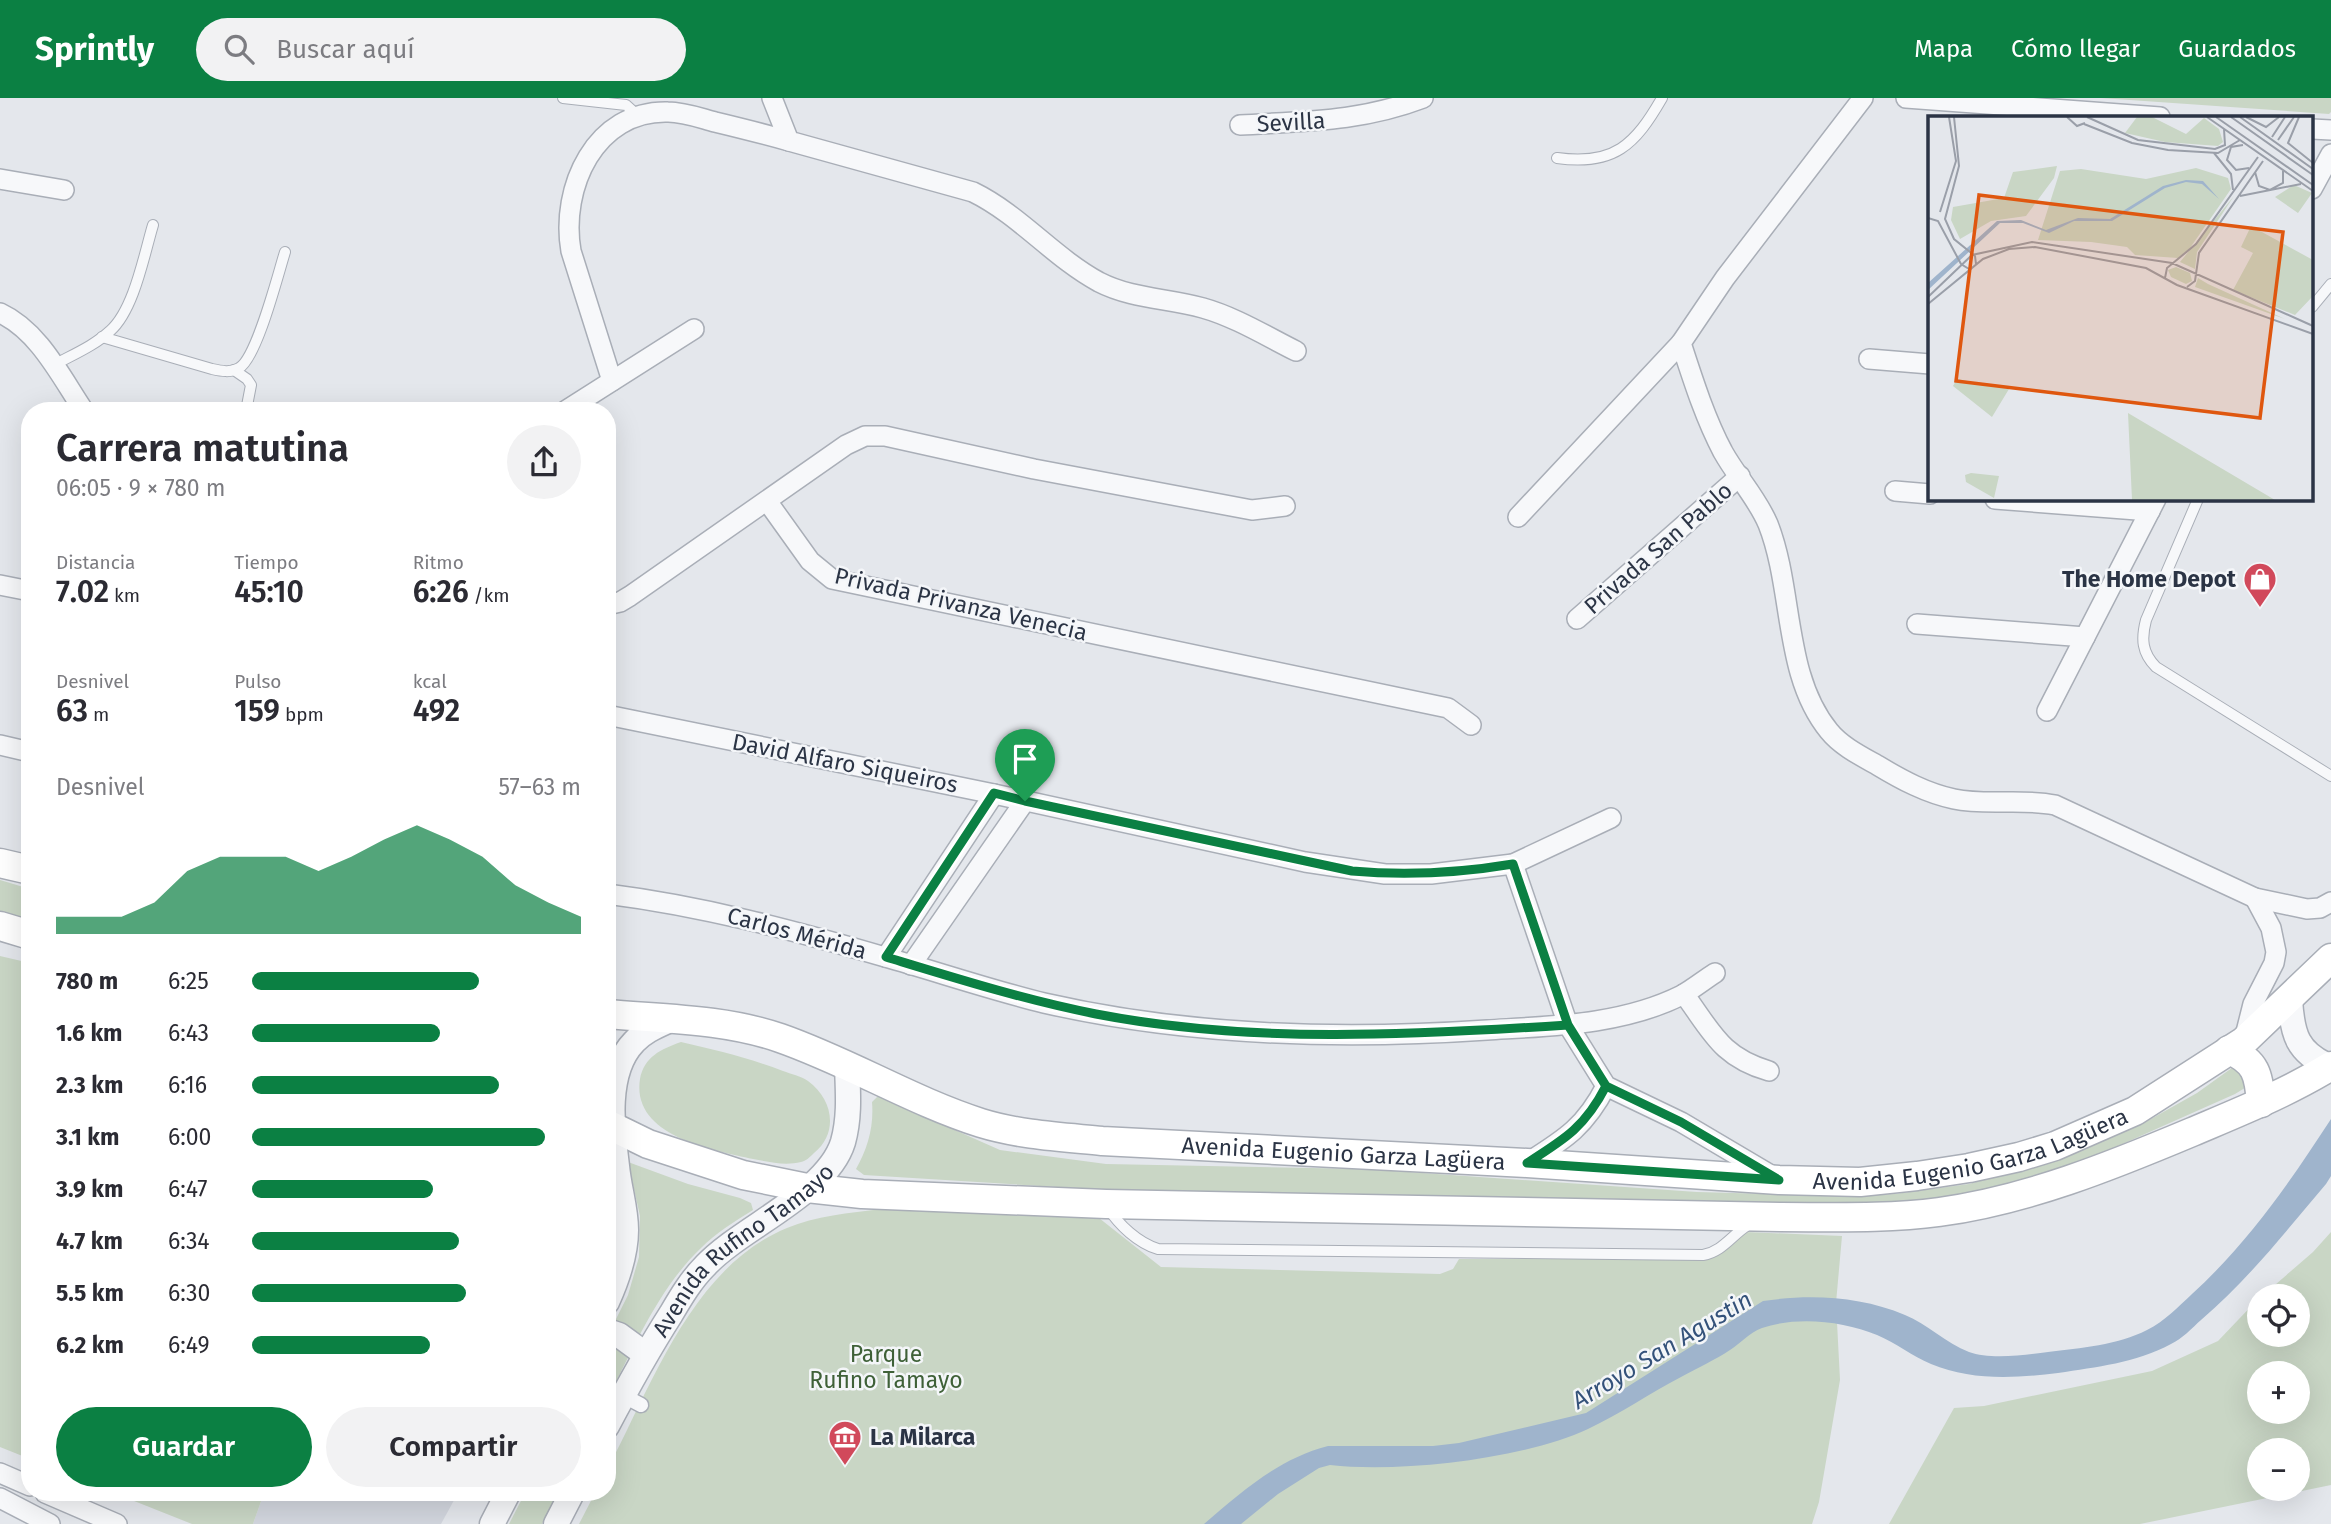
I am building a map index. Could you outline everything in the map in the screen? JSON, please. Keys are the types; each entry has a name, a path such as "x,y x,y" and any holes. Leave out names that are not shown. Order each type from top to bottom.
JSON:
{"main road":[{"path":"0,863 21,868"},
{"path":"0,926 21,932"},
{"name":"Avenida Eugenio Garza Lagüera","path":"616,1015 717,1023 750,1030 808,1049 956,1114 1003,1129 1039,1135 1102,1141 1527,1163 1779,1180 1871,1181 1969,1168 2019,1157 2096,1129 2135,1111 2237,1045 2290,999 2331,958"},
{"path":"2237,1045 2241,1055 2250,1062 2259,1084 2261,1103"},
{"name":"Avenida Eugenio Garza Lagüera","path":"616,1129 648,1144 743,1175 807,1188 862,1194 1106,1204 1884,1217 1939,1212 2002,1200 2051,1186 2120,1162 2261,1103 2331,1066"}],"street":[{"path":"772,98 789,141"},
{"name":"Sevilla","path":"1240,125 1349,119 1392,110 1423,98"},
{"path":"1518,517 1681,343 1725,278 1863,98"},
{"path":"1906,98 2147,116"},
{"path":"612,381 571,251 568,213 573,189 582,167 595,147 613,129 637,115 667,112 689,115 789,141 973,192 995,203 1072,265 1102,283 1138,296 1205,308 1296,351"},
{"path":"2314,185 2331,153"},
{"path":"0,179 64,190"},
{"path":"0,313 15,320 27,331 78,402"},
{"path":"579,402 694,329"},
{"path":"1681,343 1724,453 1768,524 1801,673 1814,708 1830,732 1846,746 1906,782 1957,800 2020,800 2055,805 2255,898 2306,909 2320,908 2331,902"},
{"path":"1869,359 1928,364"},
{"path":"616,603 630,596 846,445 856,439 874,435 1034,469 1252,510 1286,506"},
{"name":"Privada San Pablo","path":"1577,620 1740,476"},
{"path":"1895,491 1928,494"},
{"path":"2021,500 2153,505 2047,711"},
{"name":"Privada Privanza Venecia","path":"767,501 810,561 832,579 1448,708 1471,725"},
{"path":"0,585 21,589"},
{"path":"1917,624 2085,637"},
{"name":"David Alfaro Siqueiros","path":"616,717 994,793 1352,871 1431,874 1513,864 1611,818"},
{"path":"0,745 21,750"},
{"path":"886,957 994,793"},
{"path":"911,965 1025,801"},
{"path":"1513,864 1568,1025 1606,1086 1681,1122 1779,1180"},
{"name":"Carlos Mérida","path":"616,895 705,909 1042,1002 1098,1014 1221,1030 1381,1035 1568,1025 1633,1014 1684,994 1715,973"},
{"path":"2237,1045 2277,952 2271,929 2255,898"},
{"path":"1684,994 1724,1048 1747,1065 1769,1071"},
{"path":"2290,999 2291,1020 2300,1045 2308,1056 2331,1066"},
{"path":"616,1085 623,1056 633,1042 649,1030 670,1020"},
{"name":"Avenida Rufino Tamayo","path":"624,1396 645,1354 691,1281 706,1264 807,1188 831,1164 842,1145 849,1105 847,1067"},
{"path":"1527,1163 1578,1128 1606,1086"},
{"path":"616,1165 626,1230 621,1266 616,1279"},
{"path":"616,1334 645,1354"},
{"path":"0,1473 21,1482"},
{"path":"0,1498 50,1524"},
{"path":"64,1501 112,1523"},
{"path":"492,1524 504,1501"},
{"path":"556,1524 568,1501"},
{"path":"58,1524 69,1503"}],"lane":[{"path":"563,98 626,105 637,115"},
{"path":"1557,158 1580,161 1600,159 1627,146 1652,116 1662,98"},
{"path":"54,365 103,337 118,323 125,311 153,225"},
{"path":"103,337 212,369 240,368 252,354 285,251"},
{"path":"2314,305 2331,284"},
{"path":"234,370 251,385 248,402"},
{"path":"2198,500 2146,620 2142,641 2144,651 2156,667 2331,776"},
{"path":"1106,1204 1115,1219 1137,1238 1158,1249 1703,1255 1721,1248 1736,1232 1762,1217"}],"shaded area":[{"path":"261,1501 454,1501 441,1524 253,1524"}],"green space":[{"path":"2101,98 2331,98 2331,112 2329,114"},
{"path":"0,880 21,886 21,917 0,911"},
{"path":"0,956 21,961 21,1455 0,1447"},
{"path":"681,1042 745,1058 808,1081 823,1097 830,1116 830,1126 822,1145 803,1161 777,1163 697,1145 661,1127 648,1114 641,1098 640,1079 649,1059"},
{"path":"2236,1065 2248,1086 2235,1094 2064,1170 2016,1185 1896,1205 1270,1196 1105,1190 864,1175 856,1169 869,1137 872,1102 878,1096 1000,1150 1106,1164 1365,1169 1697,1192 1847,1196 1895,1194 1969,1184 2060,1159 2142,1124 2197,1093"},
{"path":"628,1162 688,1184 740,1198 751,1203 753,1210 726,1227 686,1264 659,1300 616,1382 616,1319 628,1295 639,1257 640,1216"},
{"name":"Parque Rufino Tamayo","path":"881,1209 1099,1218 1161,1267 1440,1274 1453,1269 1459,1259 1703,1259 1722,1253 1746,1232 1842,1236 1836,1303 1840,1380 1819,1502 1812,1524 579,1524 591,1501 616,1501 616,1452 659,1366 700,1299 725,1270 754,1246 798,1224"},
{"path":"2331,1232 2331,1485 2310,1489 2310,1438 2247,1438 2247,1501 2253,1501 2140,1524 1889,1524 1954,1408 1984,1406 2152,1371 2218,1341 2247,1311 2247,1347 2310,1347 2310,1284 2276,1284 2313,1252"},
{"path":"134,1501 261,1501 253,1524 192,1524"},
{"path":"521,1501 554,1501 542,1524 509,1524"}],"water":[{"path":"2331,1119 2331,1176 2326,1184 2266,1255 2218,1305 2179,1339 2144,1356 2058,1373 2010,1377 1978,1376 1931,1364 1884,1338 1850,1326 1805,1321 1776,1324 1757,1330 1724,1354 1612,1417 1561,1439 1497,1456 1426,1465 1330,1465 1319,1468 1278,1494 1241,1524 1204,1524 1247,1488 1277,1468 1328,1446 1433,1446 1459,1443 1586,1413 1763,1301 1817,1297 1870,1304 1913,1319 1952,1344 1987,1356 2086,1347 2136,1335 2171,1314 2232,1254 2284,1189"}],"place":[{"name":"The Home Depot","path":"2260,609"},
{"name":"La Milarca","path":"845,1467"}],"route":[{"path":"1025,801 994,793 886,957 1042,1002 1152,1023 1221,1030 1381,1035 1568,1025 1598,1072 1606,1086 1681,1122 1779,1180 1527,1163 1578,1128 1589,1116 1606,1086 1568,1025 1513,864 1431,874 1352,871 1025,801"}],"water label":[{"name":"Arroyo San Agustin","path":"1662,1350"}]}
